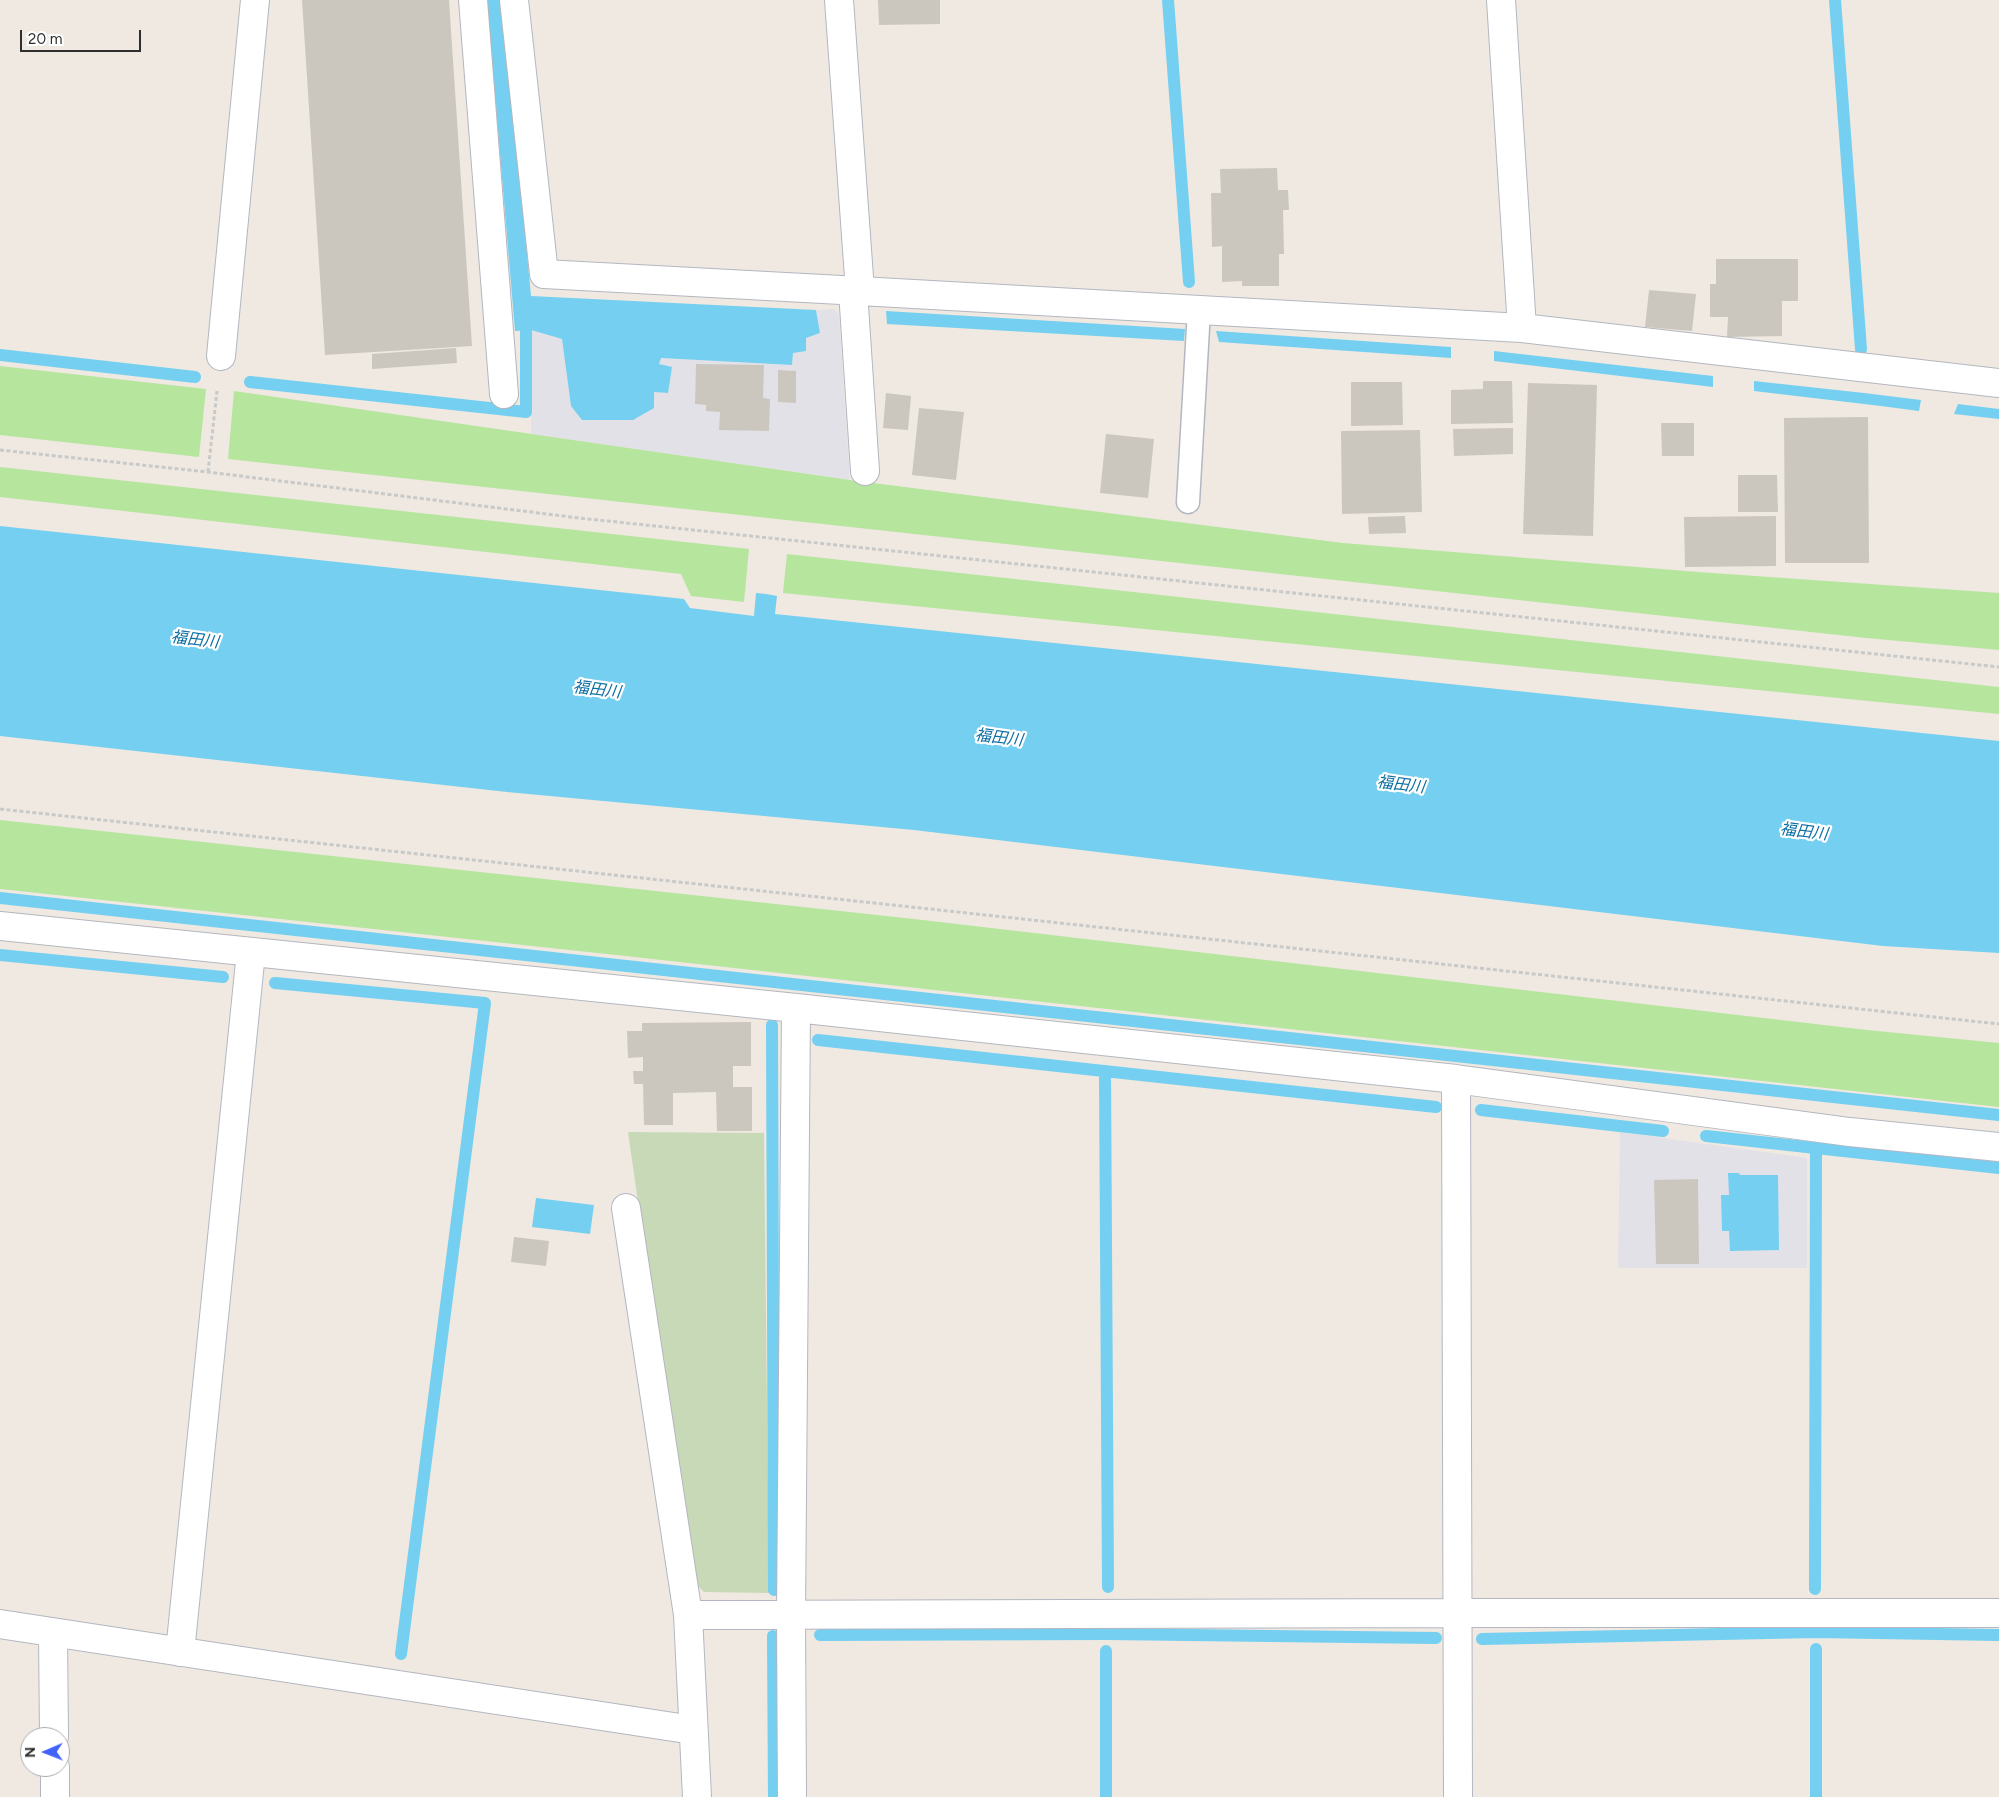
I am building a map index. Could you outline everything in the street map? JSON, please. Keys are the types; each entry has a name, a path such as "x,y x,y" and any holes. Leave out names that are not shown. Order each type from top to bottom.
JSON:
{"street":[{"path":"222,356 255,0"},
{"path":"473,0 504,394"},
{"path":"514,0 544,274 1522,328 1999,383"},
{"path":"839,0 865,471"},
{"path":"1501,0 1522,328"},
{"path":"0,926 796,1008 1456,1079 1850,1132 1999,1147"},
{"path":"180,1652 251,952"},
{"path":"792,1797 791,1615 796,1008"},
{"path":"1456,1079 1458,1797"},
{"path":"626,1208 688,1616 697,1797"},
{"path":"688,1616 1458,1612 1999,1613"},
{"path":"0,1624 693,1730"},
{"path":"53,1633 54,1727"},
{"path":"55,1777 55,1797"}],"lane":[{"path":"1188,502 1198,310"}],"path":[{"path":"208,472 222,356"},
{"path":"0,450 208,472 579,518 1999,667"},
{"path":"0,809 1999,1024"}],"shaded area":[{"path":"834,309 839,315 850,480 531,434 531,330 562,339 571,406 654,391 667,393 659,364 660,358 792,365 793,353 806,338 820,333 816,310"},
{"path":"1620,1132 1807,1158 1807,1268 1618,1268"}],"green space":[{"path":"0,366 206,389 199,457 0,435"},
{"path":"234,391 850,480 1343,543 1698,572 1999,593 1999,650 1866,638 228,459"},
{"path":"0,467 749,549 744,602 691,596 681,574 0,497"},
{"path":"787,554 1999,687 1999,714 783,593"},
{"path":"0,820 914,919 1867,1030 1999,1043 1999,1107 0,889"},
{"path":"628,1132 764,1133 769,1593 704,1592 692,1580"}],"water":[{"path":"487,0 503,0 531,296 816,310 820,333 806,338 806,351 793,353 792,365 661,358 659,364 672,367 668,393 654,392 654,408 633,420 582,420 571,406 562,339 531,330 515,331"},
{"path":"886,311 1185,329 1184,341 887,324"},
{"path":"1216,331 1451,347 1451,358 1219,342"},
{"path":"1494,351 1713,376 1713,387 1494,361"},
{"path":"1754,381 1921,400 1919,411 1754,391"},
{"path":"1958,404 1999,409 1999,419 1954,414"},
{"name":"福田川","path":"0,526 684,599 690,608 754,616 756,593 766,594 777,596 775,614 1999,741 1999,953 1883,946 914,830 507,792 0,736"},
{"path":"1728,1173 1739,1173 1740,1175 1778,1175 1779,1250 1730,1251 1729,1231 1722,1231 1721,1195 1729,1195"},
{"path":"536,1198 594,1205 590,1234 532,1227"}],"building":[{"path":"302,0 449,0 472,346 325,355"},
{"path":"878,0 940,0 940,24 879,25"},
{"path":"1277,168 1278,190 1288,190 1289,210 1283,210 1284,254 1279,254 1279,286 1242,286 1242,281 1222,282 1222,246 1212,247 1211,193 1221,193 1220,169"},
{"path":"1716,259 1798,259 1798,301 1782,301 1782,336 1727,337 1728,317 1710,317 1710,284 1716,284"},
{"path":"1649,290 1696,294 1692,331 1645,327"},
{"path":"456,348 457,363 372,369 372,354"},
{"path":"696,364 764,365 763,398 770,399 769,431 719,430 720,412 706,411 706,405 695,404"},
{"path":"778,370 796,371 796,403 778,402"},
{"path":"1483,381 1512,381 1513,423 1451,424 1451,390 1483,389"},
{"path":"1351,382 1402,382 1403,425 1351,426"},
{"path":"1528,383 1597,385 1593,536 1523,534"},
{"path":"886,393 911,396 908,430 883,428"},
{"path":"919,408 964,412 956,480 912,475"},
{"path":"1868,417 1869,563 1785,563 1784,418"},
{"path":"1661,423 1694,423 1694,456 1662,456"},
{"path":"1513,428 1513,454 1454,456 1453,429"},
{"path":"1420,430 1422,512 1342,514 1341,431"},
{"path":"1106,434 1154,439 1148,498 1100,493"},
{"path":"1738,475 1777,475 1778,512 1738,512"},
{"path":"1405,516 1406,533 1369,534 1368,517"},
{"path":"1776,516 1776,566 1685,567 1684,517"},
{"path":"751,1022 751,1066 733,1066 733,1087 752,1087 752,1131 717,1131 716,1092 673,1093 673,1125 644,1125 643,1084 634,1084 633,1071 643,1071 643,1057 628,1058 627,1031 642,1031 642,1023"},
{"path":"1698,1179 1699,1264 1656,1264 1654,1180"},
{"path":"514,1237 549,1241 546,1266 511,1262"}],"waterway":[{"path":"1168,0 1189,282"},
{"path":"1835,0 1861,349"},
{"path":"250,382 526,412 526,315"},
{"path":"0,355 195,377"},
{"path":"0,898 1999,1115"},
{"path":"0,955 223,977"},
{"path":"275,983 485,1003 401,1654"},
{"path":"772,1025 774,1590"},
{"path":"818,1040 1436,1107"},
{"path":"1105,1071 1108,1587"},
{"path":"1481,1110 1663,1131"},
{"path":"1706,1136 1999,1168"},
{"path":"1815,1589 1816,1148"},
{"path":"1482,1639 1816,1632 1999,1635"},
{"path":"820,1635 1106,1634 1436,1638"},
{"path":"773,1636 774,1797"},
{"path":"1816,1649 1816,1797"},
{"path":"1106,1651 1106,1797"}]}
